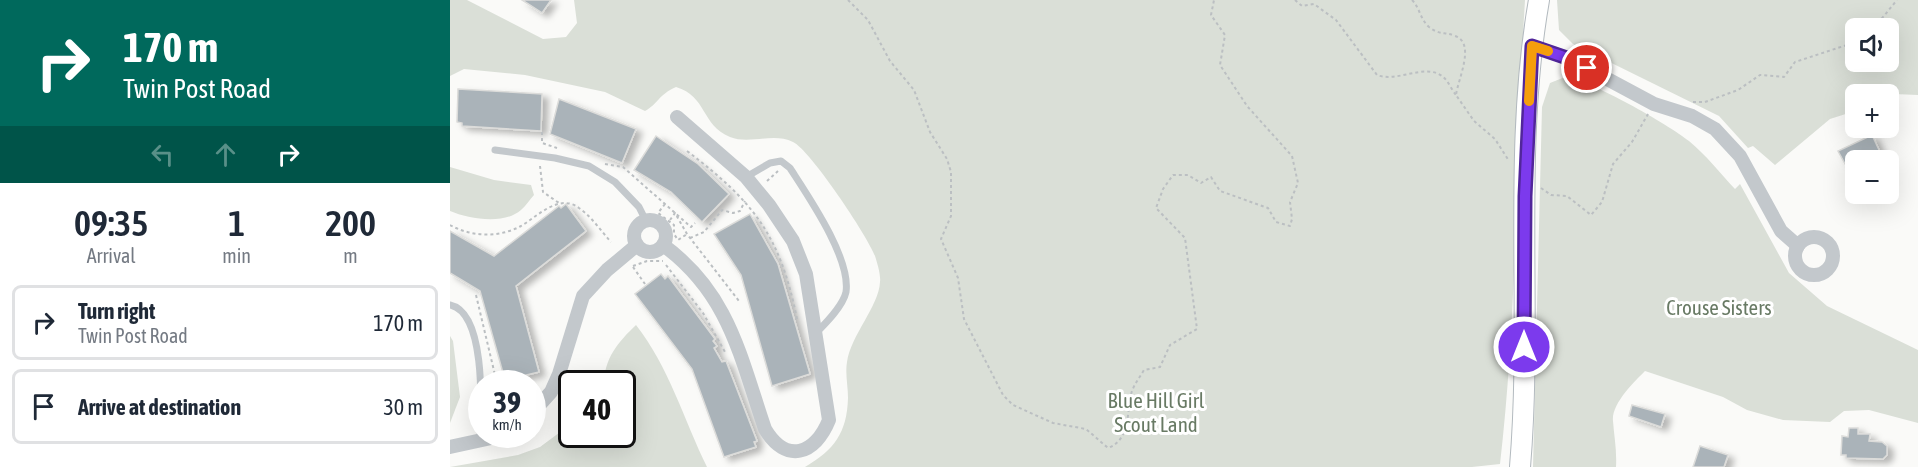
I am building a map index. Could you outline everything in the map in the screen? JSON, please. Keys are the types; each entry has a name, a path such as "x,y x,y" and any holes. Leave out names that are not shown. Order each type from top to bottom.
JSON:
{"street":[{"path":"1520,467 1526,174 1532,46 1539,0"},
{"path":"1532,46 1570,59 1654,104 1692,117 1715,129 1744,162 1781,231 1798,246"},
{"path":"663,245 690,268 709,289 727,317 765,429 779,448 795,452 812,447 823,434 829,420 806,274 793,241 769,205 746,177 677,117"},
{"path":"646,221 662,225 666,235 663,245 650,252 638,245 635,240 637,228 646,221"},
{"path":"546,397 559,374 583,296 607,270 638,245"},
{"path":"450,447 468,444"}],"lane":[{"path":"495,150 548,157 589,166 615,182 639,207 646,221"},
{"path":"746,177 770,163 781,161 829,227 844,274 846,293 828,322 814,334"},
{"path":"450,305 468,318 478,351 478,370"}],"path":[{"path":"848,0 868,20 885,53 914,90 930,132 947,159 951,172 951,216 941,240 958,278 964,319 997,387 1013,405 1053,423 1086,429 1108,448 1118,441 1130,418 1133,388 1144,370 1160,367 1170,345 1197,329 1185,238 1156,208 1167,181 1173,175 1188,175 1201,183 1211,177 1220,191 1268,208 1276,222 1290,226 1292,219 1290,202 1298,183 1292,156 1247,106 1220,65 1225,35 1211,15 1214,0"},
{"path":"1295,0 1302,6 1314,4 1336,20 1377,75 1386,79 1433,72 1446,80 1474,121 1495,138 1505,158 1551,195 1567,196 1590,215 1602,202 1613,164 1632,142 1654,104"},
{"path":"1412,0 1428,26 1441,35 1455,35 1463,42 1467,57 1459,76 1456,95"},
{"path":"1882,18 1897,0"},
{"path":"1684,102 1705,102 1738,90 1760,75 1784,77 1795,62 1845,46"},
{"path":"687,151 745,200 764,226 782,260 796,319"},
{"path":"539,164 543,192 559,204"},
{"path":"767,182 785,164"},
{"path":"690,238 704,232 722,210 733,213 740,211 745,200"},
{"path":"450,225 463,232 489,235 520,227 549,207 564,202 578,207 611,242"},
{"path":"665,204 658,213 670,220 678,240 687,234"},
{"path":"670,220 675,213 687,234 739,301"},
{"path":"645,284 631,266 647,261 663,261 703,313 725,354"},
{"path":"476,295 494,370"}],"green space":[{"name":"Blue Hill Girl Scout Land","path":"450,0 467,0 543,39 566,37 577,23 574,0 1525,0 1510,348 1500,464 1472,467 805,467 824,454 842,431 848,398 846,366 854,341 875,301 880,282 878,265 870,245 812,160 801,148 785,139 745,140 730,137 714,125 693,97 676,87 665,93 645,111 605,92 525,75 464,69 450,76"},
{"path":"1557,0 1918,0 1918,95 1899,94 1899,84 1845,84 1845,114 1830,119 1775,165 1753,146 1748,148 1719,116 1573,44 1559,30"},
{"name":"Crouse Sisters","path":"1565,77 1610,94 1689,141 1735,189 1740,184 1789,273 1827,306 1918,350 1918,423 1869,410 1844,411 1830,422 1783,420 1747,410 1723,397 1645,371 1624,393 1613,414 1616,467 1533,467 1542,107 1550,83"},
{"path":"450,167 494,180 531,185 534,195 521,210 505,218 486,219 458,214 450,211"},
{"path":"636,325 648,341 667,376 707,467 450,467 546,448 546,443 558,434 558,448 636,448 636,370 606,370 609,359 623,338"},
{"path":"450,336 453,341 460,397 450,423"}],"building":[{"path":"522,0 551,0 542,13"},
{"path":"458,89 542,94 541,131 462,126 462,123 457,122"},
{"path":"559,99 636,129 622,163 550,134"},
{"path":"656,136 698,164 729,194 702,222 671,192 634,170"},
{"path":"1866,138 1873,138 1879,150 1845,150 1845,164 1838,151"},
{"path":"566,204 586,231 516,286 538,370 502,370 480,291 450,273 450,231 494,256 559,206 561,208"},
{"path":"750,214 778,264 810,374 772,386 741,275 714,234"},
{"path":"661,274 665,279 668,276 715,339 713,341 717,346 714,348 722,362 726,361 757,441 754,442 756,447 724,457 692,369 635,294"},
{"path":"1632,405 1665,414 1661,427 1629,416"},
{"path":"1849,428 1858,428 1858,434 1870,434 1869,441 1882,442 1887,446 1887,455 1883,459 1846,458 1846,455 1841,455 1842,436 1848,437"},
{"path":"1700,446 1728,455 1724,467 1693,467"}],"slow traffic":[{"path":"1529,101 1532,46 1548,51"}],"route":[{"path":"1524,347 1525,196 1532,46 1570,59 1587,68"}]}
